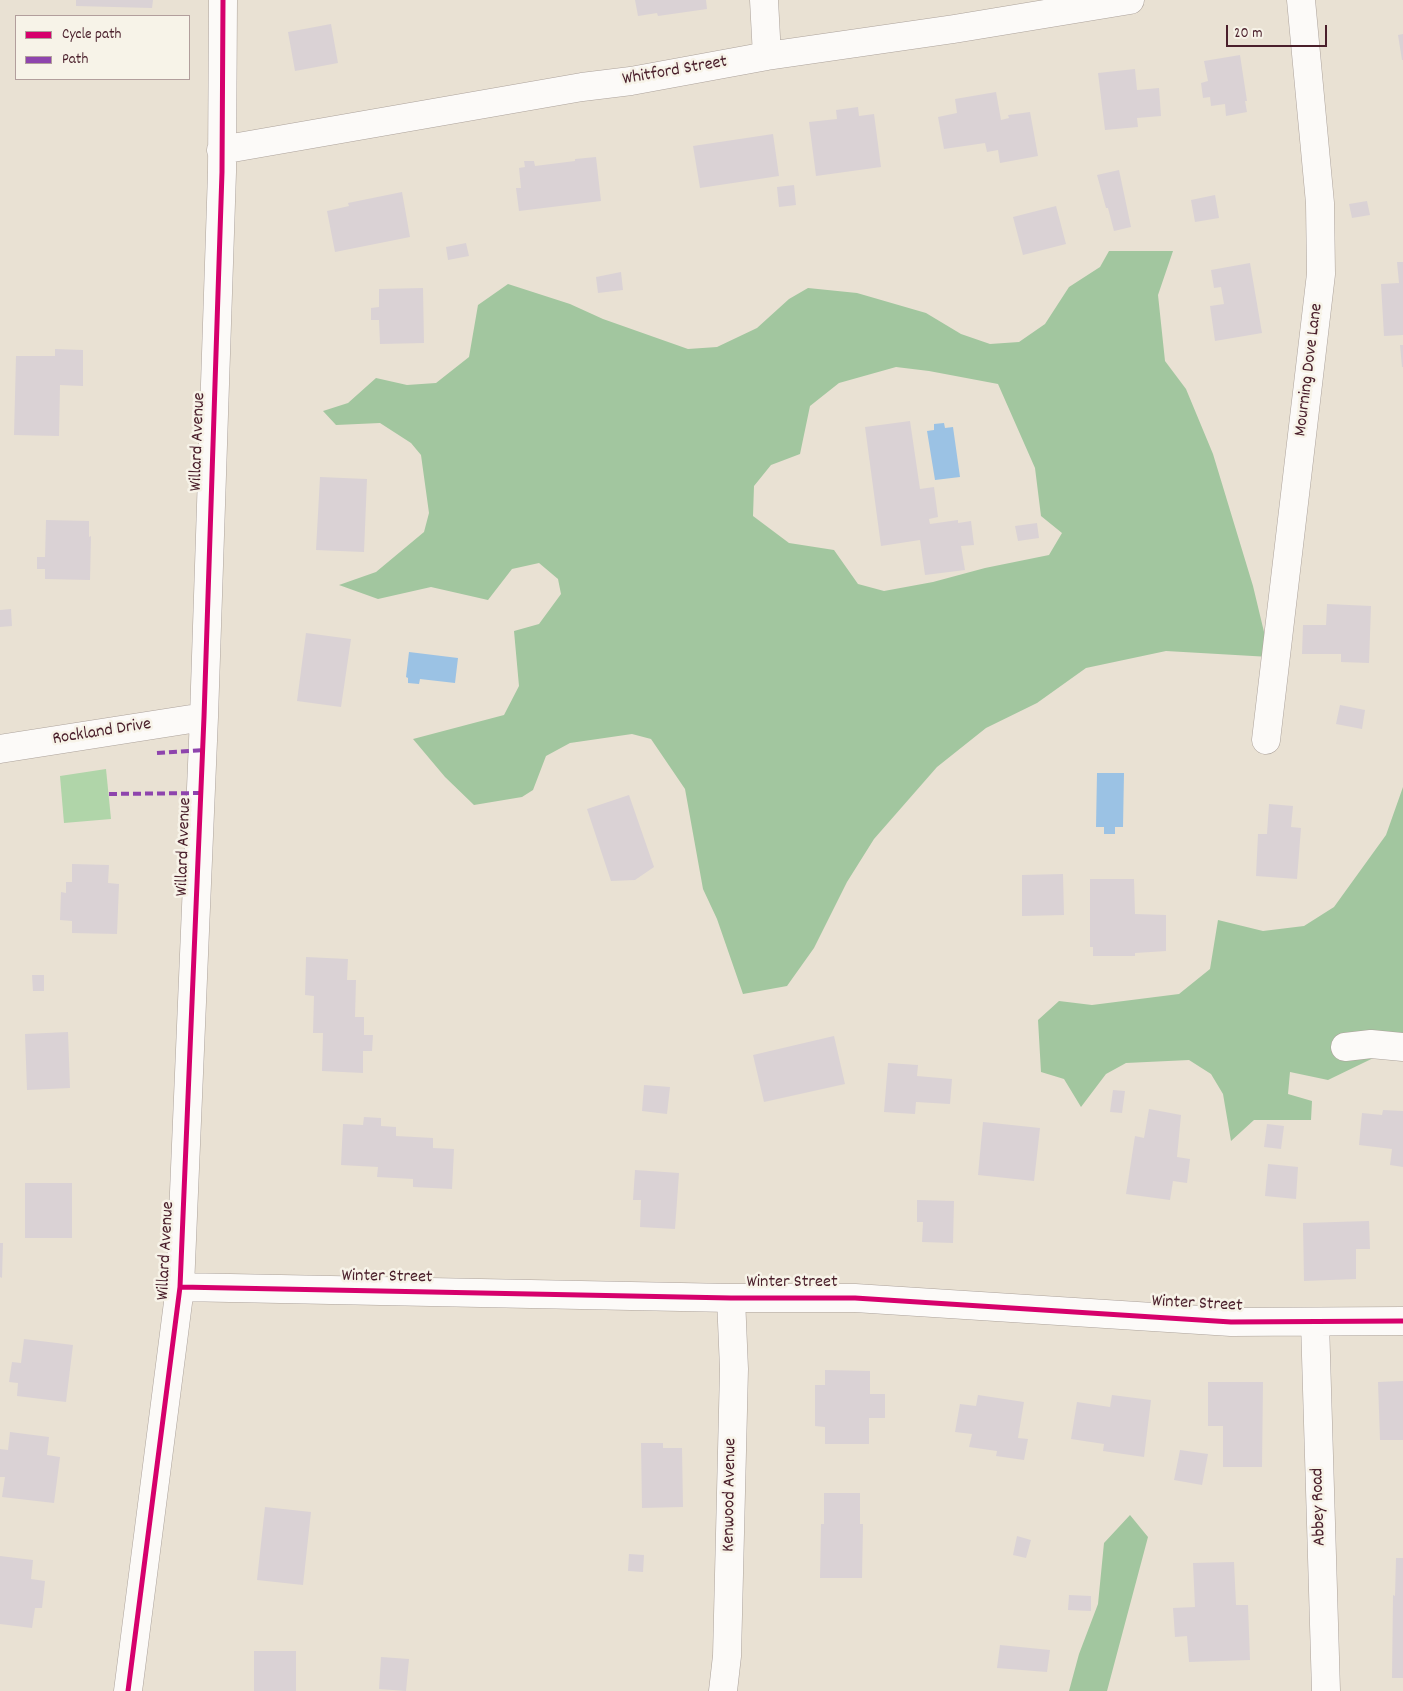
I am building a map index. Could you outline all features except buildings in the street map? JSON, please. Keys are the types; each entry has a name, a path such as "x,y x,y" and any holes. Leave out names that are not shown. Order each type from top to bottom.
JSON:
{"street":[{"name":"Willard Avenue","path":"128,1691 180,1288 204,717 222,181 223,0"},
{"path":"764,0 767,56"},
{"name":"Whitford Street","path":"221,150 582,87 631,81 767,56 954,29 1130,0"},
{"name":"Mourning Dove Lane","path":"1266,740 1321,274 1320,203 1301,0"},
{"name":"Rockland Drive","path":"0,749 204,717"},
{"path":"1345,1047 1372,1044 1403,1047"},
{"name":"Winter Street","path":"180,1288 731,1298 855,1298 1231,1322 1403,1321"},
{"name":"Kenwood Avenue","path":"722,1691 727,1656 734,1369 731,1298"},
{"name":"Abbey Road","path":"1315,1322 1326,1691"}],"green space":[{"path":"1109,251 1173,251 1158,295 1165,361 1186,389 1213,454 1253,586 1270,657 1166,651 1086,668 1037,703 986,728 937,767 874,839 847,882 814,948 787,986 743,994 717,919 703,889 685,789 651,739 632,734 570,743 546,756 533,790 522,797 474,805 445,777 413,739 504,715 519,686 514,631 539,624 561,594 558,579 539,563 512,569 488,600 431,587 378,599 339,585 376,572 424,532 429,513 421,455 411,443 380,423 336,425 323,411 348,403 376,378 407,385 436,383 469,357 478,305 508,284 570,304 603,319 688,349 717,347 757,328 789,299 808,288 857,293 926,313 961,334 990,344 1019,342 1045,324 1069,287 1100,267","holes":["896,367 998,384 1035,468 1041,516 1062,533 1049,555 985,568 933,582 884,591 858,584 834,550 789,543 753,516 754,486 771,465 800,454 810,406 839,383"]},
{"path":"106,769 111,819 64,823 60,776"},
{"path":"1403,787 1403,1050 1394,1048 1328,1080 1290,1072 1288,1094 1312,1101 1311,1120 1254,1120 1231,1141 1223,1094 1211,1074 1189,1060 1126,1063 1106,1074 1081,1107 1064,1079 1041,1072 1038,1020 1059,1001 1092,1005 1179,994 1210,969 1218,920 1263,931 1304,926 1334,907 1386,835"},
{"path":"1130,1515 1148,1537 1107,1691 1069,1691 1079,1654 1098,1604 1104,1543"}],"water":[{"path":"944,423 945,428 953,427 960,477 935,480 927,431 934,430 934,424"},
{"path":"409,652 458,658 455,683 420,679 419,684 408,683 408,678 406,677"},
{"path":"1097,773 1124,773 1123,827 1115,827 1115,834 1104,834 1104,827 1096,827"}],"marked path":[{"path":"157,753 203,750"},
{"path":"109,794 201,793"}],"cycle path":[{"path":"128,1691 180,1287 204,717 222,172 223,0"},
{"path":"180,1287 731,1298 855,1298 1231,1322 1403,1321"}]}
